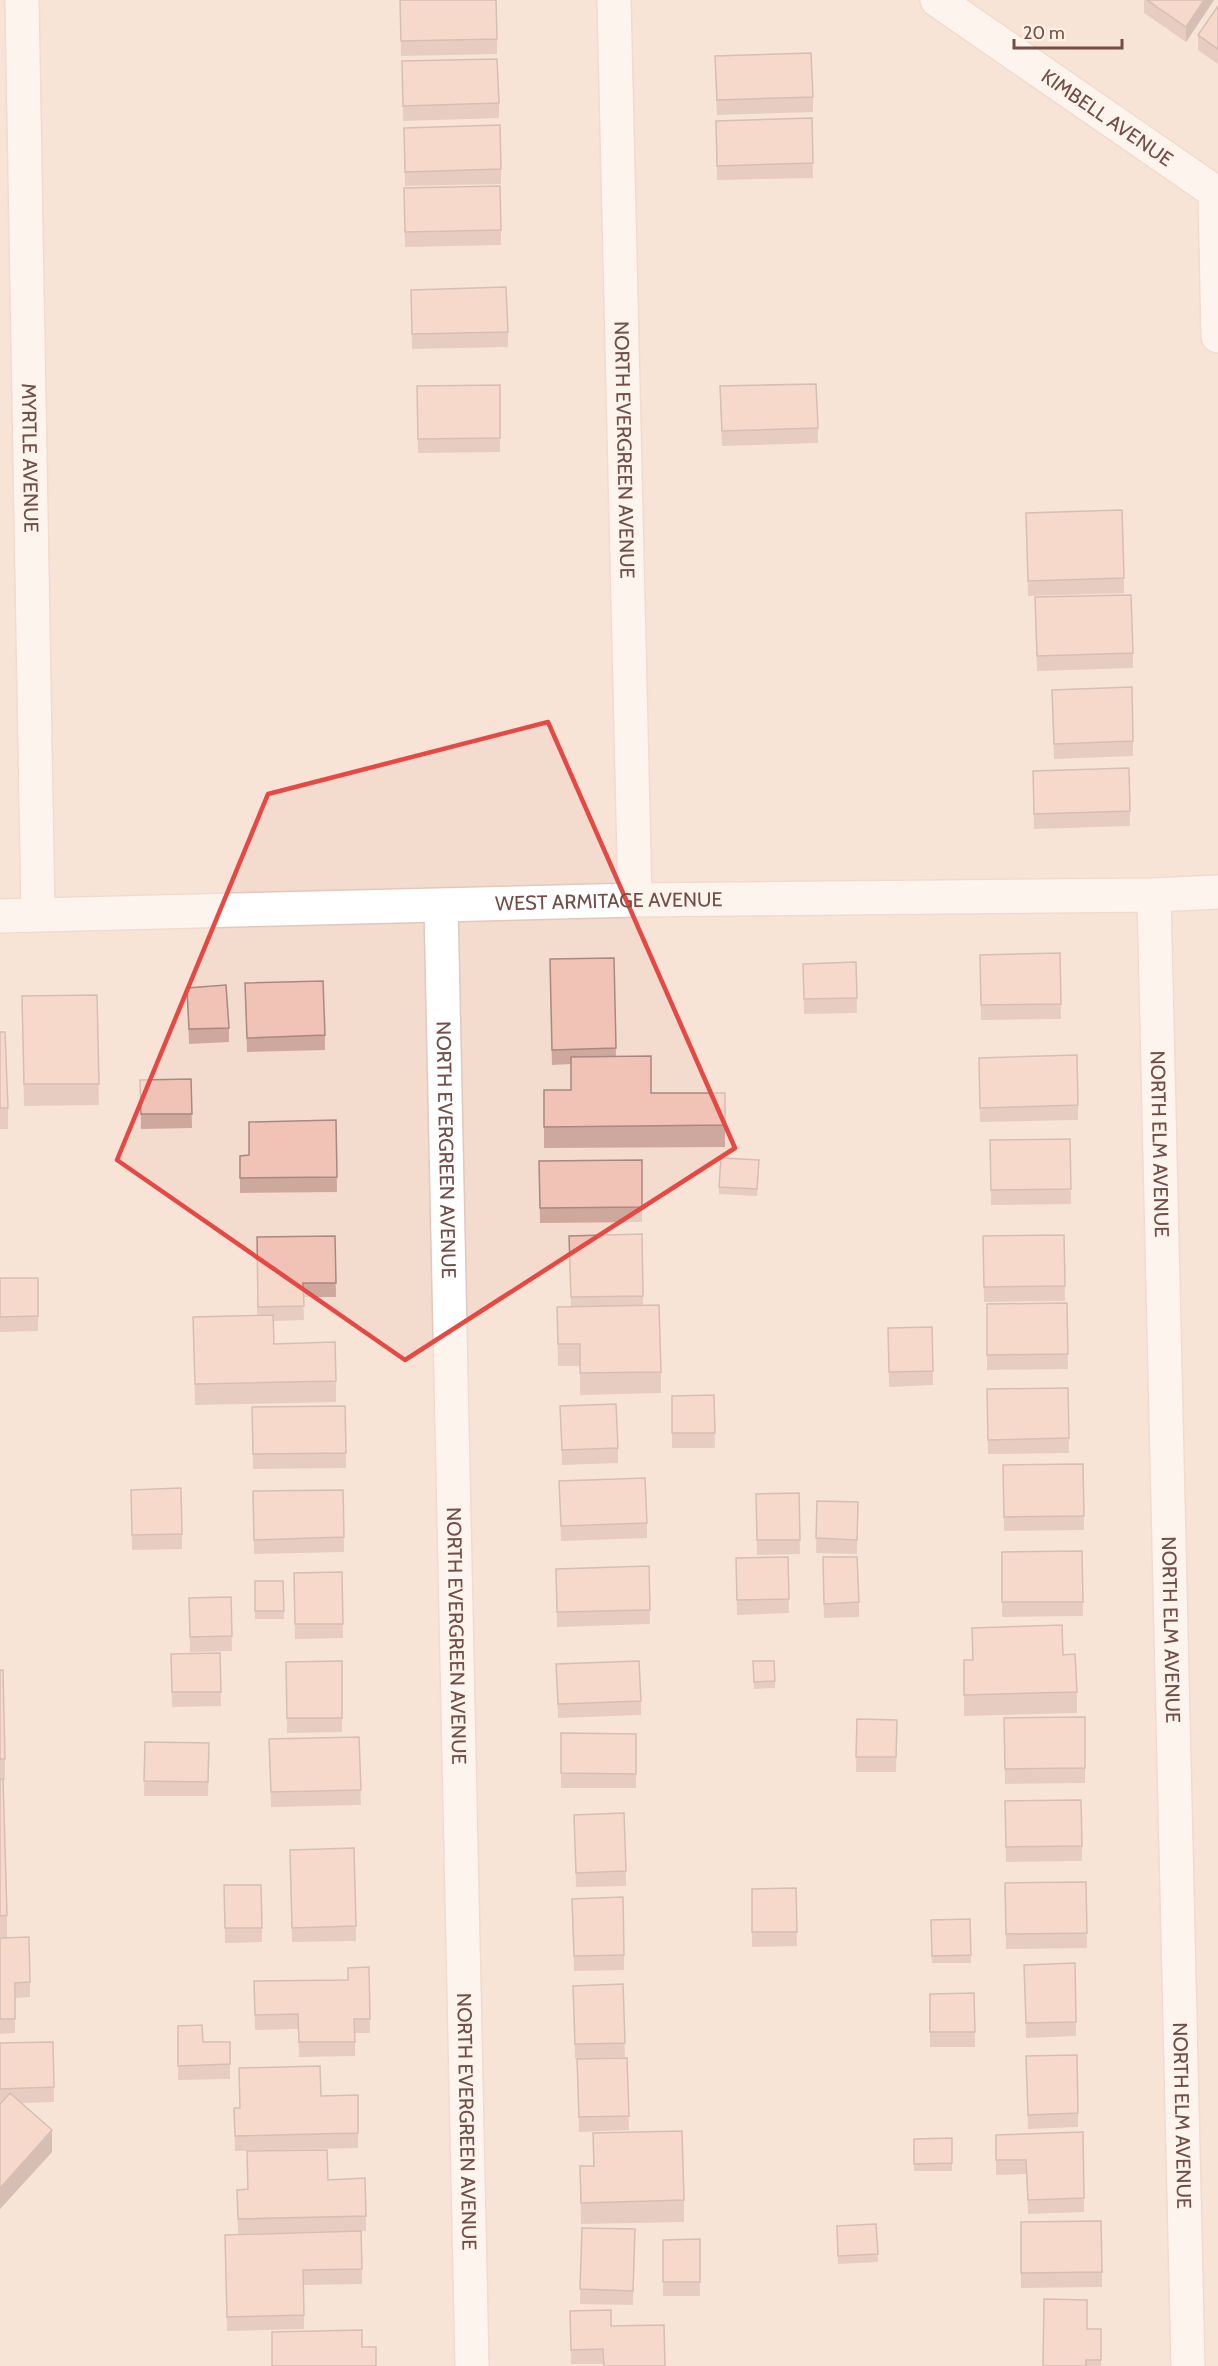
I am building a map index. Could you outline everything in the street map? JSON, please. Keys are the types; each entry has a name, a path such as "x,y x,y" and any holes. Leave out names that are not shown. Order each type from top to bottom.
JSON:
{"street":[{"name":"MYRTLE AVENUE","path":"22,0 38,915"},
{"name":"NORTH EVERGREEN AVENUE","path":"614,0 635,900"},
{"name":"KIMBELL AVENUE","path":"938,0 1216,193"},
{"path":"1216,193 1218,336"},
{"name":"WEST ARMITAGE AVENUE","path":"0,916 635,900 1154,895 1218,892"},
{"name":"NORTH ELM AVENUE","path":"1154,895 1188,2366"},
{"name":"NORTH EVERGREEN AVENUE","path":"441,906 472,2366"}],"highlighted area":[{"path":"548,722 735,1148 405,1360 117,1160 268,794"}],"shaded area":[{"path":"0,0 1218,0 1218,2366 0,2366"}],"building":[{"path":"400,0 496,0 497,39 401,41"},
{"path":"1147,0 1204,0 1186,27"},
{"path":"1218,6 1218,49 1198,35"},
{"path":"811,53 813,97 717,100 715,56"},
{"path":"497,59 499,103 403,106 402,61"},
{"path":"812,118 813,163 717,166 716,121"},
{"path":"500,125 501,169 405,172 404,128"},
{"path":"500,186 501,230 405,232 404,188"},
{"path":"506,287 508,332 412,334 411,290"},
{"path":"816,384 818,428 722,431 720,386"},
{"path":"500,385 500,438 418,439 417,386"},
{"path":"1122,510 1124,578 1028,581 1026,513"},
{"path":"1131,595 1133,653 1037,656 1035,597"},
{"path":"1132,687 1133,741 1054,744 1052,690"},
{"path":"1129,768 1130,811 1034,814 1033,771"},
{"path":"1060,953 1061,1004 981,1005 980,955"},
{"path":"614,958 616,1048 552,1050 550,959"},
{"path":"856,962 857,998 804,999 803,964"},
{"path":"323,981 325,1035 247,1038 245,983"},
{"path":"226,985 229,1028 189,1029 187,988"},
{"path":"97,995 99,1084 24,1084 22,996"},
{"path":"0,1032 5,1032 8,1108 0,1108"},
{"path":"1077,1055 1078,1105 980,1108 979,1058"},
{"path":"651,1056 651,1093 725,1093 725,1125 544,1127 544,1090 571,1090 571,1057"},
{"path":"191,1079 192,1114 141,1114 140,1080"},
{"path":"336,1120 337,1177 240,1178 240,1156 249,1155 249,1122"},
{"path":"1070,1139 1071,1189 991,1190 990,1140"},
{"path":"721,1158 759,1160 757,1189 719,1187"},
{"path":"642,1160 642,1207 540,1208 539,1161"},
{"path":"642,1234 643,1296 571,1297 569,1236"},
{"path":"1064,1235 1065,1286 984,1287 983,1236"},
{"path":"335,1236 336,1283 303,1283 304,1306 258,1307 257,1237"},
{"path":"0,1278 38,1278 38,1316 0,1317"},
{"path":"1067,1303 1068,1354 987,1355 987,1304"},
{"path":"659,1305 661,1372 580,1373 580,1344 558,1344 557,1307"},
{"path":"273,1315 274,1344 335,1342 336,1381 195,1384 193,1317"},
{"path":"932,1327 933,1371 889,1372 888,1328"},
{"path":"1068,1388 1069,1438 988,1440 987,1389"},
{"path":"714,1395 715,1433 672,1433 672,1396"},
{"path":"616,1404 618,1448 562,1450 560,1406"},
{"path":"345,1406 346,1453 253,1454 252,1407"},
{"path":"1083,1464 1084,1516 1004,1517 1003,1465"},
{"path":"645,1478 647,1523 561,1526 559,1481"},
{"path":"181,1488 182,1534 132,1535 131,1490"},
{"path":"343,1490 344,1537 254,1540 253,1491"},
{"path":"799,1493 800,1540 757,1540 756,1494"},
{"path":"817,1501 858,1502 857,1540 816,1538"},
{"path":"1082,1551 1083,1602 1002,1602 1002,1552"},
{"path":"788,1557 789,1599 737,1600 736,1558"},
{"path":"823,1557 857,1557 859,1602 824,1604"},
{"path":"649,1566 650,1610 557,1612 556,1569"},
{"path":"342,1572 343,1624 295,1624 294,1573"},
{"path":"255,1581 283,1581 284,1611 255,1611"},
{"path":"231,1597 232,1636 190,1637 189,1598"},
{"path":"1062,1625 1063,1655 1075,1654 1077,1692 964,1695 964,1660 973,1660 972,1628"},
{"path":"220,1653 221,1692 172,1692 171,1654"},
{"path":"342,1661 342,1718 287,1718 286,1662"},
{"path":"639,1661 641,1701 558,1704 556,1664"},
{"path":"753,1661 774,1661 775,1681 754,1682"},
{"path":"0,1670 3,1670 5,1759 0,1759"},
{"path":"1085,1717 1085,1768 1005,1769 1004,1718"},
{"path":"857,1719 897,1720 896,1757 856,1757"},
{"path":"561,1733 636,1734 636,1774 561,1773"},
{"path":"359,1737 361,1790 271,1792 269,1739"},
{"path":"145,1742 209,1743 208,1782 144,1781"},
{"path":"0,1779 3,1779 7,1915 0,1916"},
{"path":"1081,1800 1082,1846 1006,1847 1005,1801"},
{"path":"624,1813 626,1871 576,1873 574,1815"},
{"path":"354,1848 356,1926 292,1928 290,1850"},
{"path":"1086,1882 1087,1933 1006,1934 1005,1883"},
{"path":"224,1885 261,1885 262,1928 225,1928"},
{"path":"796,1888 797,1932 752,1932 752,1889"},
{"path":"623,1897 624,1955 574,1956 572,1899"},
{"path":"970,1919 971,1955 932,1956 931,1920"},
{"path":"29,1937 30,1982 15,1983 15,2019 0,2019 0,1938"},
{"path":"1075,1963 1076,2022 1026,2023 1024,1965"},
{"path":"369,1967 370,2019 354,2019 355,2042 299,2042 298,2014 255,2015 254,1981 348,1980 348,1968"},
{"path":"623,1984 625,2043 575,2044 573,1986"},
{"path":"974,1993 975,2032 930,2032 930,1994"},
{"path":"202,2025 203,2042 230,2042 230,2064 178,2066 178,2026"},
{"path":"53,2042 54,2087 0,2089 0,2043"},
{"path":"1077,2055 1078,2113 1028,2115 1026,2056"},
{"path":"627,2058 629,2116 579,2117 577,2059"},
{"path":"320,2066 321,2096 358,2095 358,2133 235,2136 234,2108 240,2108 239,2068"},
{"path":"10,2093 52,2130 0,2188 0,2104"},
{"path":"682,2131 684,2200 581,2203 580,2166 594,2166 593,2133"},
{"path":"1083,2132 1084,2198 1028,2200 1026,2160 996,2160 996,2135"},
{"path":"952,2138 952,2163 914,2164 914,2139"},
{"path":"327,2150 328,2180 365,2178 366,2216 238,2219 237,2190 248,2189 247,2151"},
{"path":"1101,2221 1102,2272 1021,2273 1021,2222"},
{"path":"876,2224 878,2254 838,2256 837,2226"},
{"path":"582,2228 635,2229 633,2291 580,2289"},
{"path":"361,2231 362,2269 303,2270 304,2315 227,2317 225,2235"},
{"path":"700,2239 700,2282 663,2282 663,2240"},
{"path":"1044,2299 1087,2300 1087,2329 1101,2329 1101,2360 1086,2360 1086,2366 1043,2366"},
{"path":"611,2310 611,2326 664,2325 665,2366 604,2366 603,2349 571,2350 570,2311"},
{"path":"362,2330 362,2347 376,2347 376,2366 272,2366 272,2332"}]}
